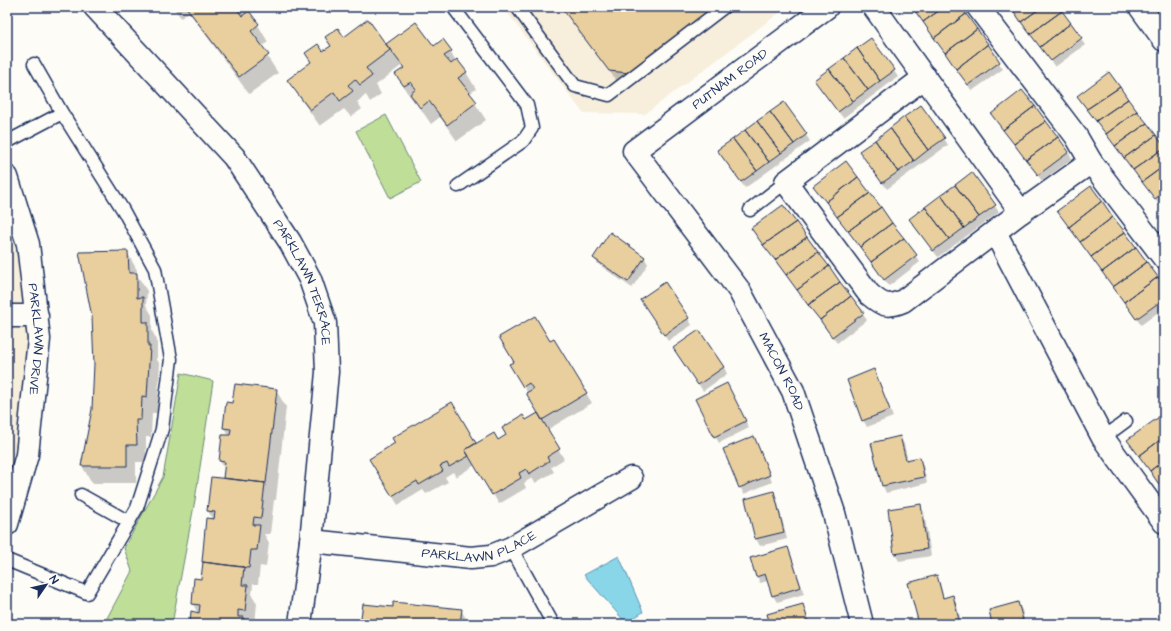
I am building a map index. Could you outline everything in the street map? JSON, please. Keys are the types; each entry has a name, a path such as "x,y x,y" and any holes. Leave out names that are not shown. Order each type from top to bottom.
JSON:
{"street":[{"name":"PARKLAWN TERRACE","path":"95,7 234,157 290,242 310,279 324,323 327,372 311,541 300,624"},
{"name":"PUTNAM ROAD","path":"634,151 827,7"},
{"path":"874,7 1022,212"},
{"path":"978,7 1076,136 1091,162 1164,258"},
{"path":"1140,7 1164,40"},
{"path":"925,77 786,182 869,294 880,303 892,306 903,301 1091,162"},
{"name":"MACON ROAD","path":"634,151 739,290 793,391 834,513 862,624"},
{"name":"PARKLAWN DRIVE","path":"7,177 15,228 28,244 39,339 27,455 7,524"},
{"path":"995,232 1103,438 1164,522"},
{"path":"7,316 37,316"},
{"name":"PARKLAWN PLACE","path":"311,541 471,558 491,556 511,548 631,478"}],"lane":[{"path":"453,7 526,105 532,128 523,141 458,186"},
{"path":"517,7 575,86 609,95 724,7"},
{"path":"7,560 87,593 137,508 162,429 171,359 155,268 123,210 62,113 34,64"},
{"path":"7,142 62,113"},
{"path":"750,210 786,182"},
{"path":"1103,438 1126,421"},
{"path":"81,495 129,522"},
{"path":"511,548 553,624"}],"shaded area":[{"path":"503,7 787,7 645,114 583,113"},
{"path":"7,177 37,316 7,524"}],"green space":[{"path":"386,115 421,182 390,198 356,131"},
{"path":"181,373 213,381 195,500 172,624 101,624 106,620 132,571 124,548 163,477"}],"water":[{"path":"619,556 643,612 626,623 584,575"}],"building":[{"path":"186,7 239,7 237,9 242,16 249,11 259,24 251,31 269,55 239,77"},
{"path":"561,7 715,7 629,73 609,71"},
{"path":"912,7 944,7 923,22"},
{"path":"944,7 961,7 966,14 934,38 923,22"},
{"path":"1017,7 1042,7 1021,22 1013,10"},
{"path":"1042,7 1059,7 1062,11 1030,34 1021,22"},
{"path":"1062,11 1071,23 1040,47 1030,34"},
{"path":"966,14 977,29 945,53 934,38"},
{"path":"368,19 390,50 366,68 372,76 360,85 355,79 348,85 353,91 340,101 334,92 310,110 287,80 311,62 305,53 318,44 323,51 331,46 325,37 338,28 344,37"},
{"path":"416,22 434,46 443,39 452,51 444,56 451,64 457,59 467,72 458,78 477,102 447,125 429,101 420,108 410,94 416,89 411,82 404,86 395,74 404,68 386,44"},
{"path":"1071,23 1082,38 1051,61 1040,47"},
{"path":"977,29 988,44 956,69 945,53"},
{"path":"871,38 895,70 880,81 857,48"},
{"path":"988,44 1000,62 968,85 956,69"},
{"path":"857,48 880,81 868,90 844,58"},
{"path":"844,58 868,90 853,101 829,69"},
{"path":"829,69 853,101 838,112 814,80"},
{"path":"1109,72 1120,87 1087,109 1077,96"},
{"path":"1120,87 1128,99 1096,121 1087,109"},
{"path":"1022,90 1035,106 1003,130 991,114"},
{"path":"1128,99 1137,111 1106,134 1096,121"},
{"path":"784,102 807,134 794,144 770,112"},
{"path":"921,105 945,138 928,150 904,117"},
{"path":"1035,106 1046,121 1014,144 1003,130"},
{"path":"1137,111 1147,123 1115,146 1106,134"},
{"path":"770,112 794,144 781,153 757,121"},
{"path":"904,117 928,150 914,161 890,128"},
{"path":"757,121 781,153 769,162 745,130"},
{"path":"1046,121 1058,137 1026,160 1014,144"},
{"path":"1147,123 1156,135 1124,158 1115,146"},
{"path":"890,128 914,161 898,172 875,140"},
{"path":"745,130 769,162 757,171 733,139"},
{"path":"1156,135 1164,148 1133,170 1124,158"},
{"path":"1058,137 1069,152 1038,175 1026,160"},
{"path":"733,139 757,171 741,182 717,150"},
{"path":"875,140 898,172 882,183 859,151"},
{"path":"1164,148 1164,166 1142,182 1133,170"},
{"path":"846,161 858,177 826,202 813,186"},
{"path":"1164,166 1164,192 1155,199 1142,182"},
{"path":"972,172 996,205 979,217 955,185"},
{"path":"858,177 870,193 837,217 826,202"},
{"path":"955,185 979,217 964,228 941,195"},
{"path":"1091,186 1102,201 1069,227 1057,211"},
{"path":"870,193 881,207 848,231 837,217"},
{"path":"941,195 964,228 949,239 925,207"},
{"path":"1102,201 1113,217 1080,242 1069,227"},
{"path":"783,205 796,222 763,245 751,228"},
{"path":"881,207 892,223 860,247 848,231"},
{"path":"925,207 949,239 933,251 909,219"},
{"path":"1113,217 1125,232 1091,257 1080,242"},
{"path":"796,222 807,237 775,260 763,245"},
{"path":"892,223 904,238 871,262 860,247"},
{"path":"610,232 645,257 628,282 593,258"},
{"path":"1125,232 1136,247 1102,272 1091,257"},
{"path":"807,237 818,252 786,275 775,260"},
{"path":"904,238 917,255 884,280 871,262"},
{"path":"1136,247 1147,262 1113,287 1102,272"},
{"path":"128,251 129,273 137,273 137,298 143,297 143,322 148,322 148,346 150,346 147,397 142,396 141,420 136,420 137,445 127,445 127,466 81,466 92,409 94,364 92,317 79,252"},
{"path":"818,252 829,266 797,290 786,275"},
{"path":"1147,262 1158,277 1124,302 1113,287"},
{"path":"829,266 840,282 808,305 797,290"},
{"path":"1158,277 1164,285 1164,299 1136,319 1124,302"},
{"path":"665,282 689,318 664,335 640,299"},
{"path":"840,282 851,296 820,320 808,305"},
{"path":"851,296 864,313 832,337 820,320"},
{"path":"535,316 550,341 554,339 587,393 542,420 526,393 533,389 529,383 523,387 509,364 514,362 499,337"},
{"path":"699,330 724,367 698,385 673,348"},
{"path":"874,369 890,410 862,421 847,380"},
{"path":"727,383 746,421 714,437 695,399"},
{"path":"235,384 277,389 266,483 223,478 225,462 219,461 222,435 230,435 231,429 223,428 226,402 232,403"},
{"path":"452,402 476,443 465,450 469,456 449,467 447,463 440,466 443,471 419,485 417,481 392,496 369,459 395,443 392,438"},
{"path":"538,413 560,449 547,457 549,461 529,474 526,469 519,473 521,478 492,495 465,450 494,433 498,440 506,435 502,428 523,415 526,420"},
{"path":"1159,417 1164,424 1164,437 1139,456 1127,440"},
{"path":"754,436 770,475 739,488 723,449"},
{"path":"900,436 906,460 920,457 924,477 882,486 871,443"},
{"path":"1164,437 1164,460 1150,471 1139,456"},
{"path":"1164,460 1164,483 1160,486 1150,471"},
{"path":"211,477 265,483 261,518 254,517 253,525 260,525 257,550 251,550 249,568 202,562 206,518 214,519 215,512 207,511"},
{"path":"774,491 784,532 755,539 745,499"},
{"path":"921,504 927,549 894,554 888,509"},
{"path":"788,547 801,587 772,596 765,574 756,577 750,558"},
{"path":"203,562 244,567 242,585 248,585 245,611 238,610 238,617 244,617 243,624 190,624 191,611 199,613 200,605 192,604 194,578 201,579"},
{"path":"937,575 943,598 953,595 959,620 943,624 919,624 908,583"},
{"path":"393,602 462,609 460,624 360,624 363,604 393,607"},
{"path":"1018,602 1023,620 1007,624 992,624 989,610"},
{"path":"803,604 809,624 770,624 767,614"}]}
